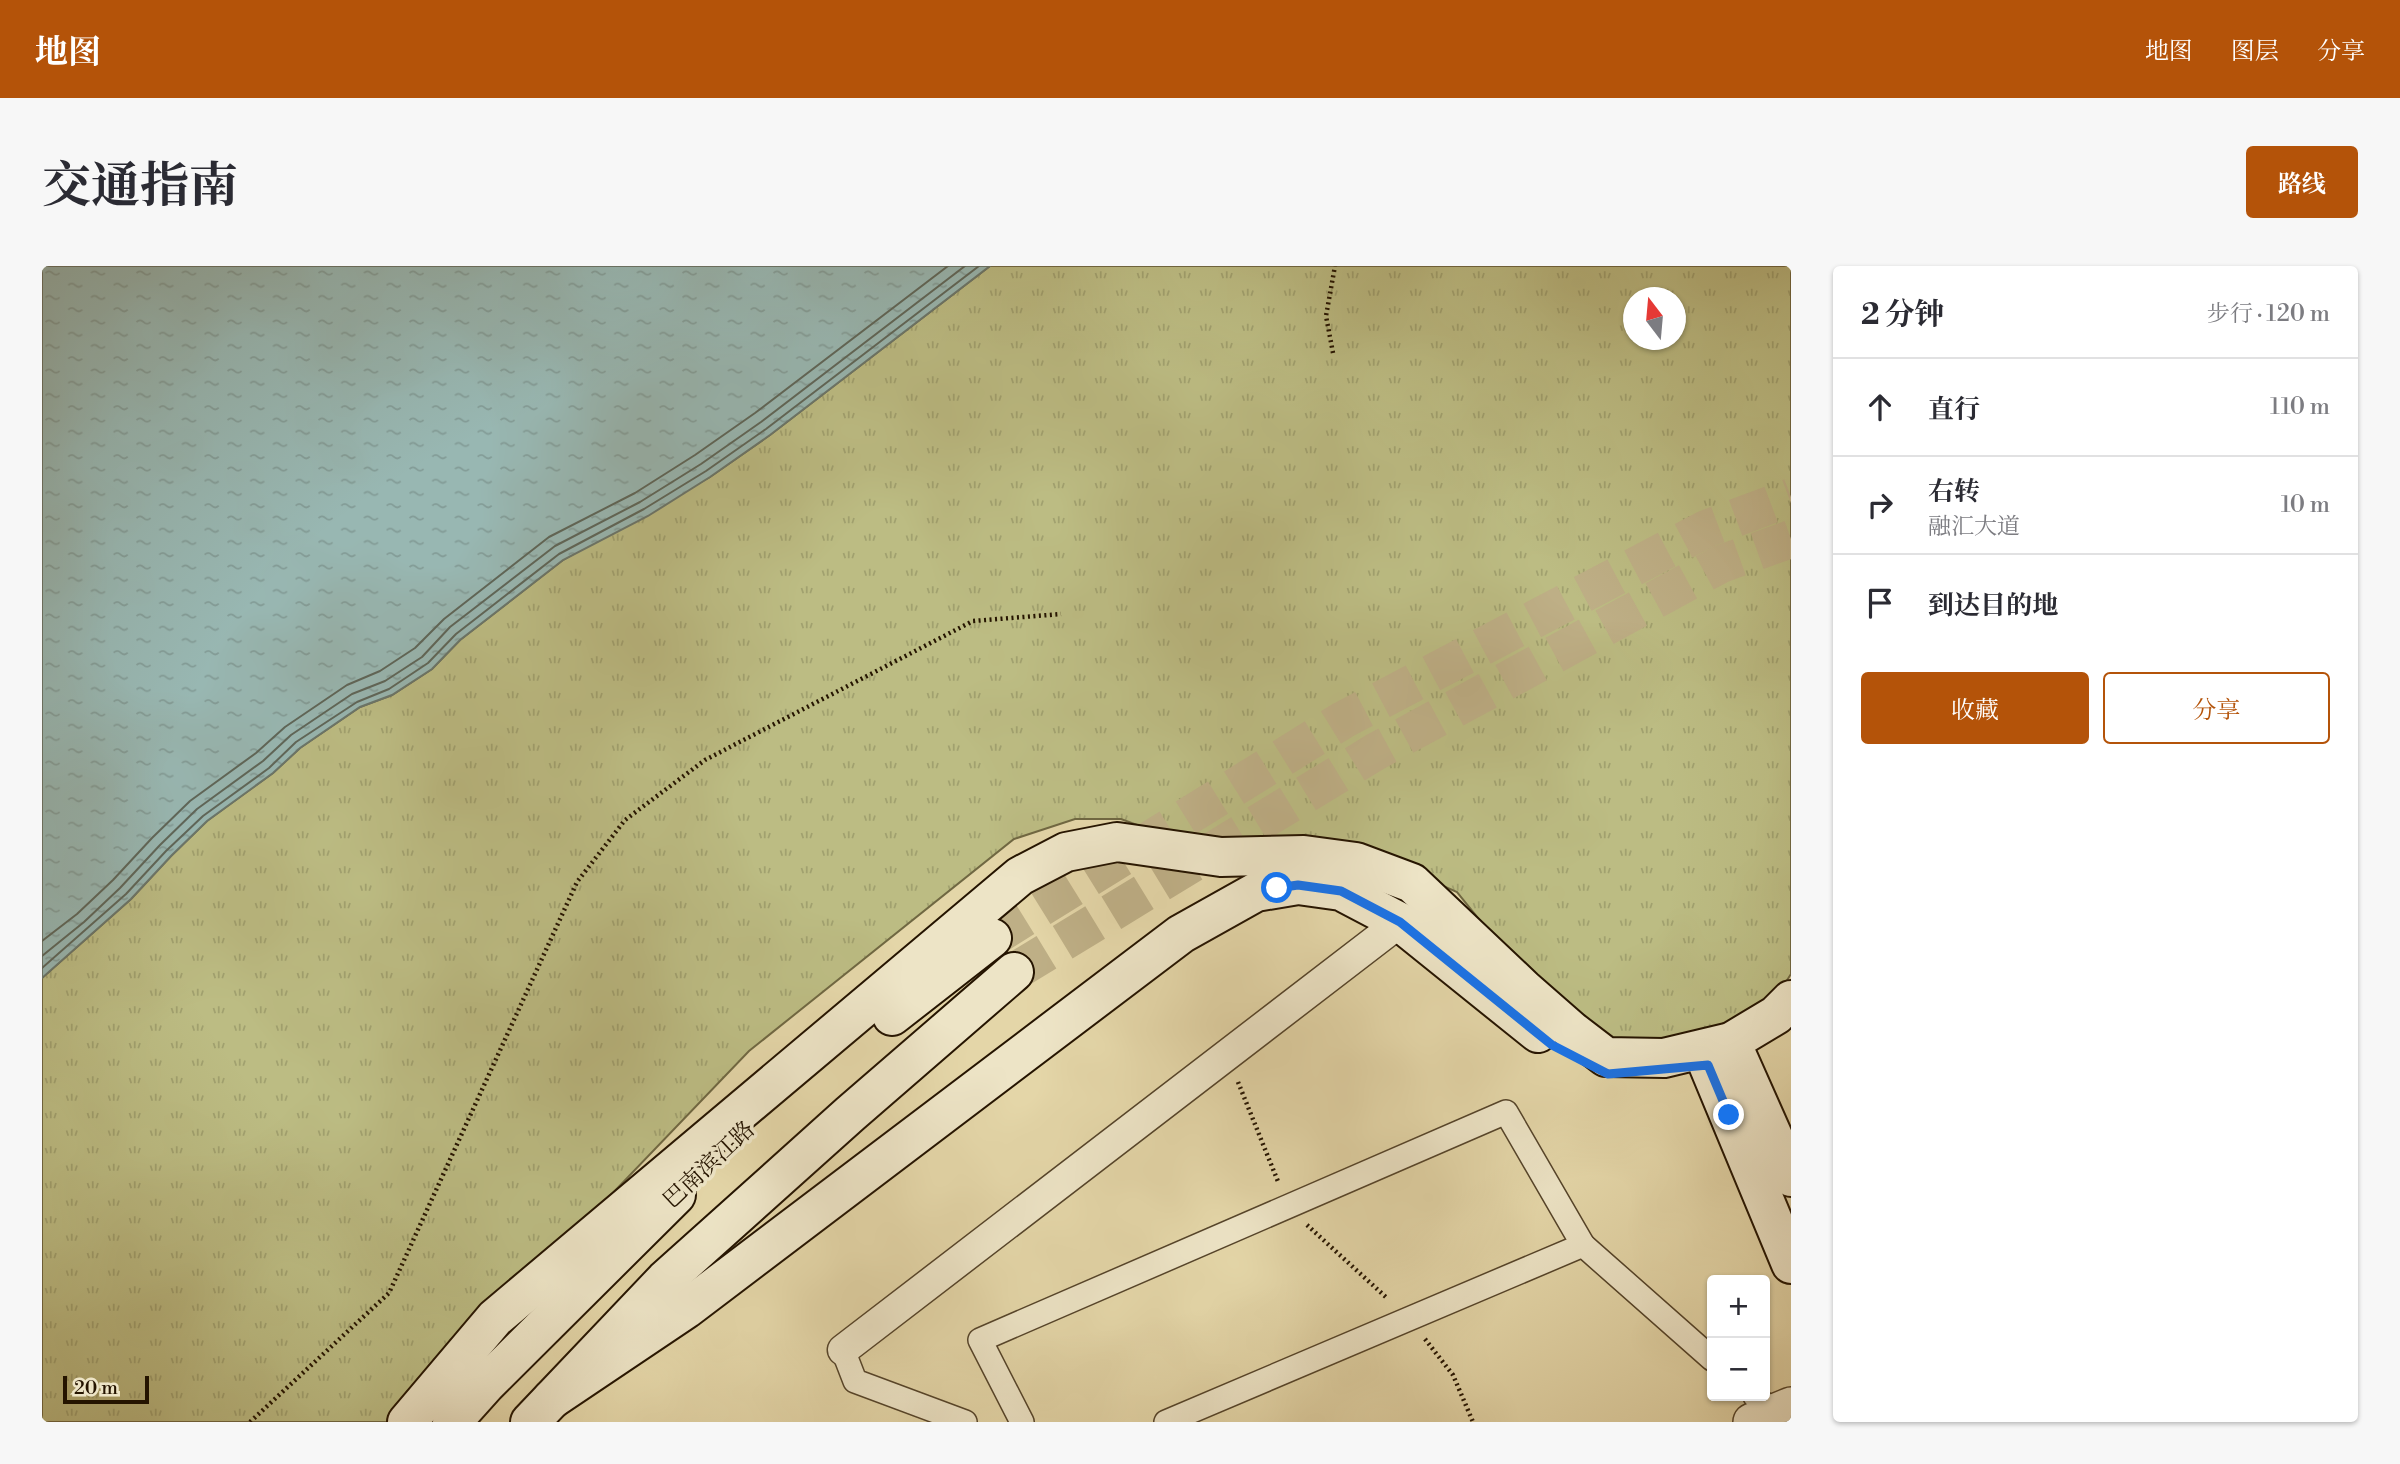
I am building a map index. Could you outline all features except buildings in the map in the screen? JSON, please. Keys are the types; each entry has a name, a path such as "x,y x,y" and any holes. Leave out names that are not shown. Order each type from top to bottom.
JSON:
{"main road":[{"path":"407,1422 495,1318 1020,876 1066,852 1117,842 1221,857 1304,855 1356,863 1412,883 1534,998 1606,1057 1664,1058 1720,1054 1776,1015 1791,1000"},
{"path":"541,1410 686,1309 1181,934 1256,892 1298,885 1341,891 1400,922 1552,1045 1608,1074 1720,1054 1791,1020"},
{"name":"巴南滨江路","path":"453,1422 486,1384 722,1149 992,938"},
{"path":"541,1410 665,1280 1014,972"},
{"path":"1720,1054 1791,1177"},
{"path":"1720,1054 1791,1264"}],"street":[{"path":"965,1422 855,1381 843,1350 1400,922"},
{"path":"1022,1422 980,1340 1506,1112 1583,1245 1707,1355"},
{"path":"1166,1422 1583,1245"}],"path":[{"path":"1333,353 1326,316 1335,266"},
{"path":"250,1422 389,1293 577,882 625,820 705,760 973,621 1061,614"},
{"path":"1227,1055 1288,1207 1409,1319 1454,1375 1473,1422"}],"green space":[{"path":"990,266 1791,266 1791,974 1768,1010 1675,1048 1593,1039 1541,996 1457,892 1405,869 1191,845 1121,819 1075,819 1014,839 749,1051 393,1422 42,1422 42,978 131,899 207,821 273,773 300,748 360,707 392,695 432,669 460,640 563,560 710,477 770,435"}],"water":[{"path":"42,266 990,266 770,435 710,477 648,516 563,560 460,640 432,669 392,695 360,707 300,748 273,773 207,821 131,899 42,978"}],"tunnel":[{"path":"992,938 1343,720 1706,529 1791,497"},
{"path":"1014,972 1375,752 1721,564 1791,539"}],"route":[{"path":"1277,888 1298,885 1341,891 1400,922 1552,1045 1608,1074 1708,1065 1729,1115"}]}
